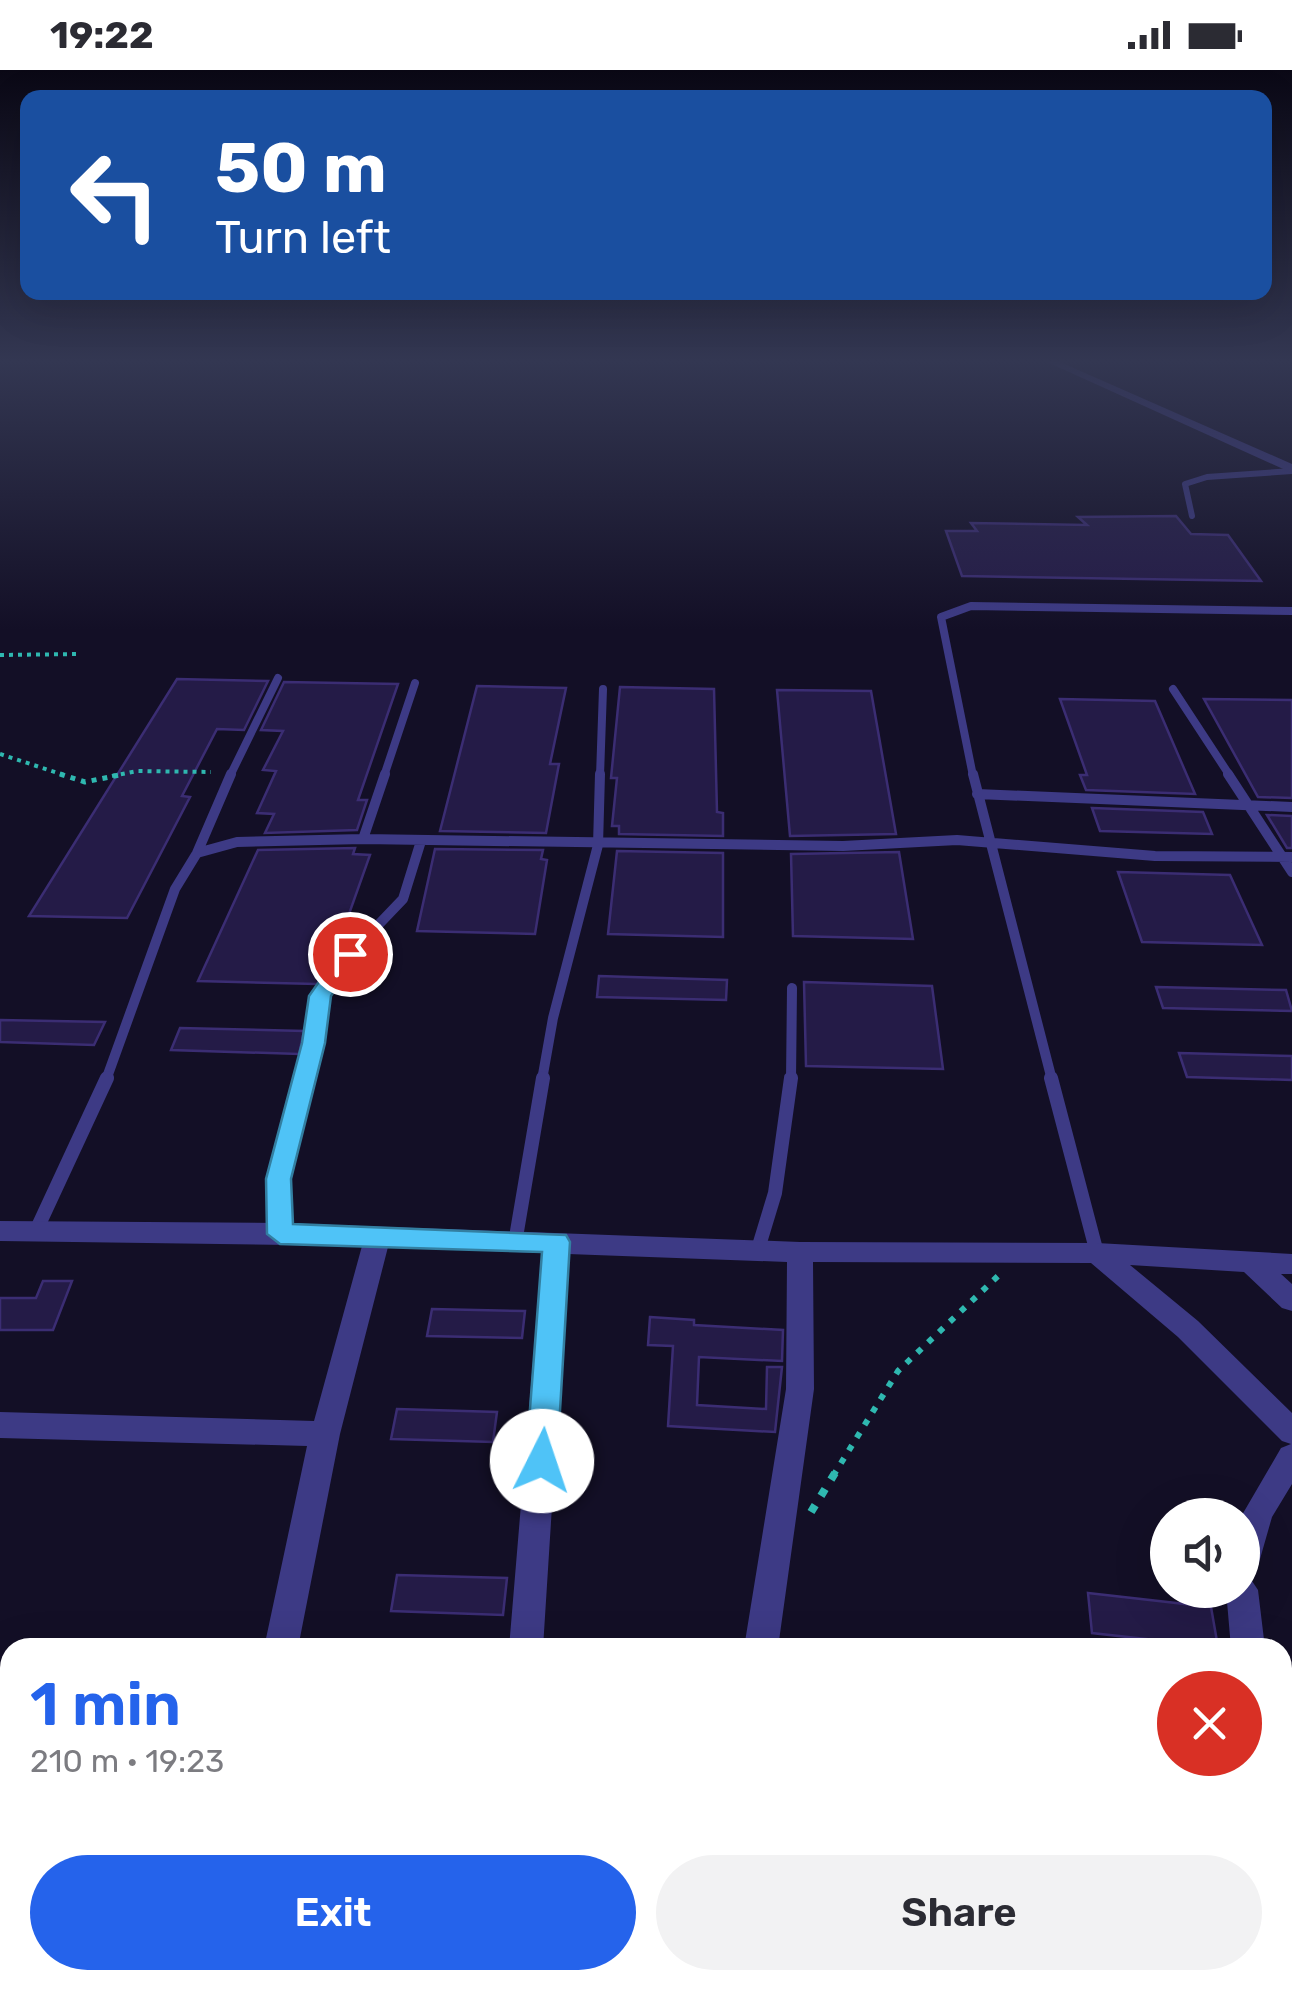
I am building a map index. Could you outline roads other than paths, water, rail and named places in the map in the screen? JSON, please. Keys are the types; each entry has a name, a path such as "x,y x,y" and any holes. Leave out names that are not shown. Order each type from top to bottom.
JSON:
{"street":[{"path":"1251,452 1292,470"},
{"path":"0,1231 378,1236 800,1252 1097,1254 1292,1264"},
{"path":"283,1638 325,1434 378,1236"},
{"path":"527,1638 556,1242"},
{"path":"763,1638 800,1390 800,1252"},
{"path":"1097,1254 1188,1329 1292,1432"},
{"path":"1254,1265 1292,1300"},
{"path":"0,1425 325,1434"},
{"path":"1260,1509 1292,1458"},
{"path":"1244,1608 1247,1638"}],"lane":[{"path":"1192,516 1185,484 1208,477 1292,470"},
{"path":"1097,1254 976,794 941,617 971,606 1292,611"},
{"path":"35,1233 116,1058 149,972 164,916 278,678"},
{"path":"363,839 415,683"},
{"path":"515,1244 553,1018 598,845 603,689"},
{"path":"1172,690 1247,806 1287,858 1292,872"},
{"path":"976,794 1292,807"},
{"path":"197,853 226,843 363,839 843,846 990,840 1155,856 1287,858"},
{"path":"280,1234 278,1179 313,1043 320,996 338,967 404,899 421,841"},
{"path":"758,1248 773,1218 792,1059 792,988"}]}
